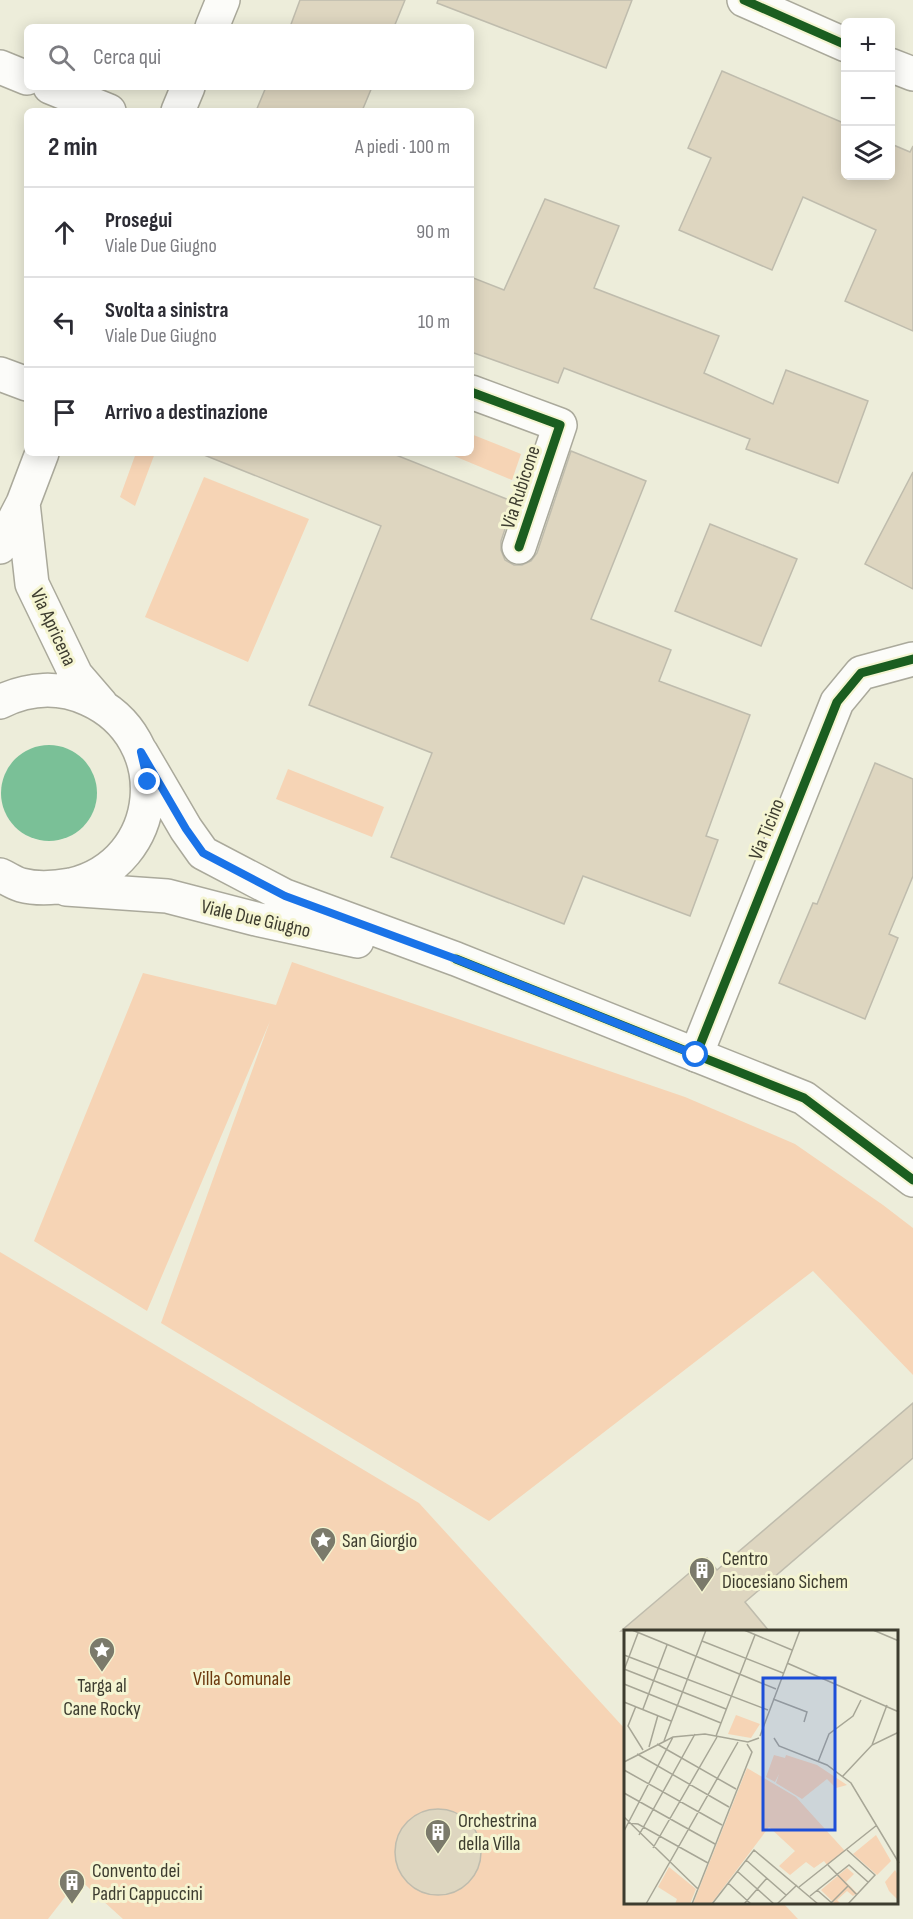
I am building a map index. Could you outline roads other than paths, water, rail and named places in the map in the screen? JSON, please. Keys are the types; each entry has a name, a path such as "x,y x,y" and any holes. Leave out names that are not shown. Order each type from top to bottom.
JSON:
{"main road":[{"path":"213,24 223,0"},
{"path":"744,0 841,43"},
{"path":"895,66 913,74"},
{"path":"0,67 24,77"},
{"path":"57,90 102,108"},
{"path":"179,108 187,90"},
{"path":"0,374 24,383"},
{"name":"Via Rubicone","path":"474,393 560,425 519,547"},
{"name":"Via Apricena","path":"0,547 23,503 41,456"},
{"name":"Via Apricena","path":"23,503 32,584 76,675 102,705"},
{"name":"Via Ticino","path":"696,1055 837,702 861,673 913,659"},
{"name":"Viale Due Giugno","path":"0,702 15,695 45,689 75,693 102,705 126,725 186,829 203,853 285,896 456,959 804,1098 913,1180"},
{"name":"Viale Due Giugno","path":"56,888 86,881 113,865 133,841 145,813 148,782 141,752"},
{"name":"Viale Due Giugno","path":"0,875 21,885 113,894 167,896 298,928 456,959"}],"place":[{"name":"San Giorgio","path":"323,1563"},
{"name":"Centro Diocesiano Sichem","path":"702,1593"},
{"name":"Targa al Cane Rocky","path":"102,1673"},
{"name":"Orchestrina della Villa","path":"438,1855"},
{"name":"Convento dei Padri Cappuccini","path":"72,1905"}],"park label":[{"name":"Villa Comunale","path":"242,1678"}]}
